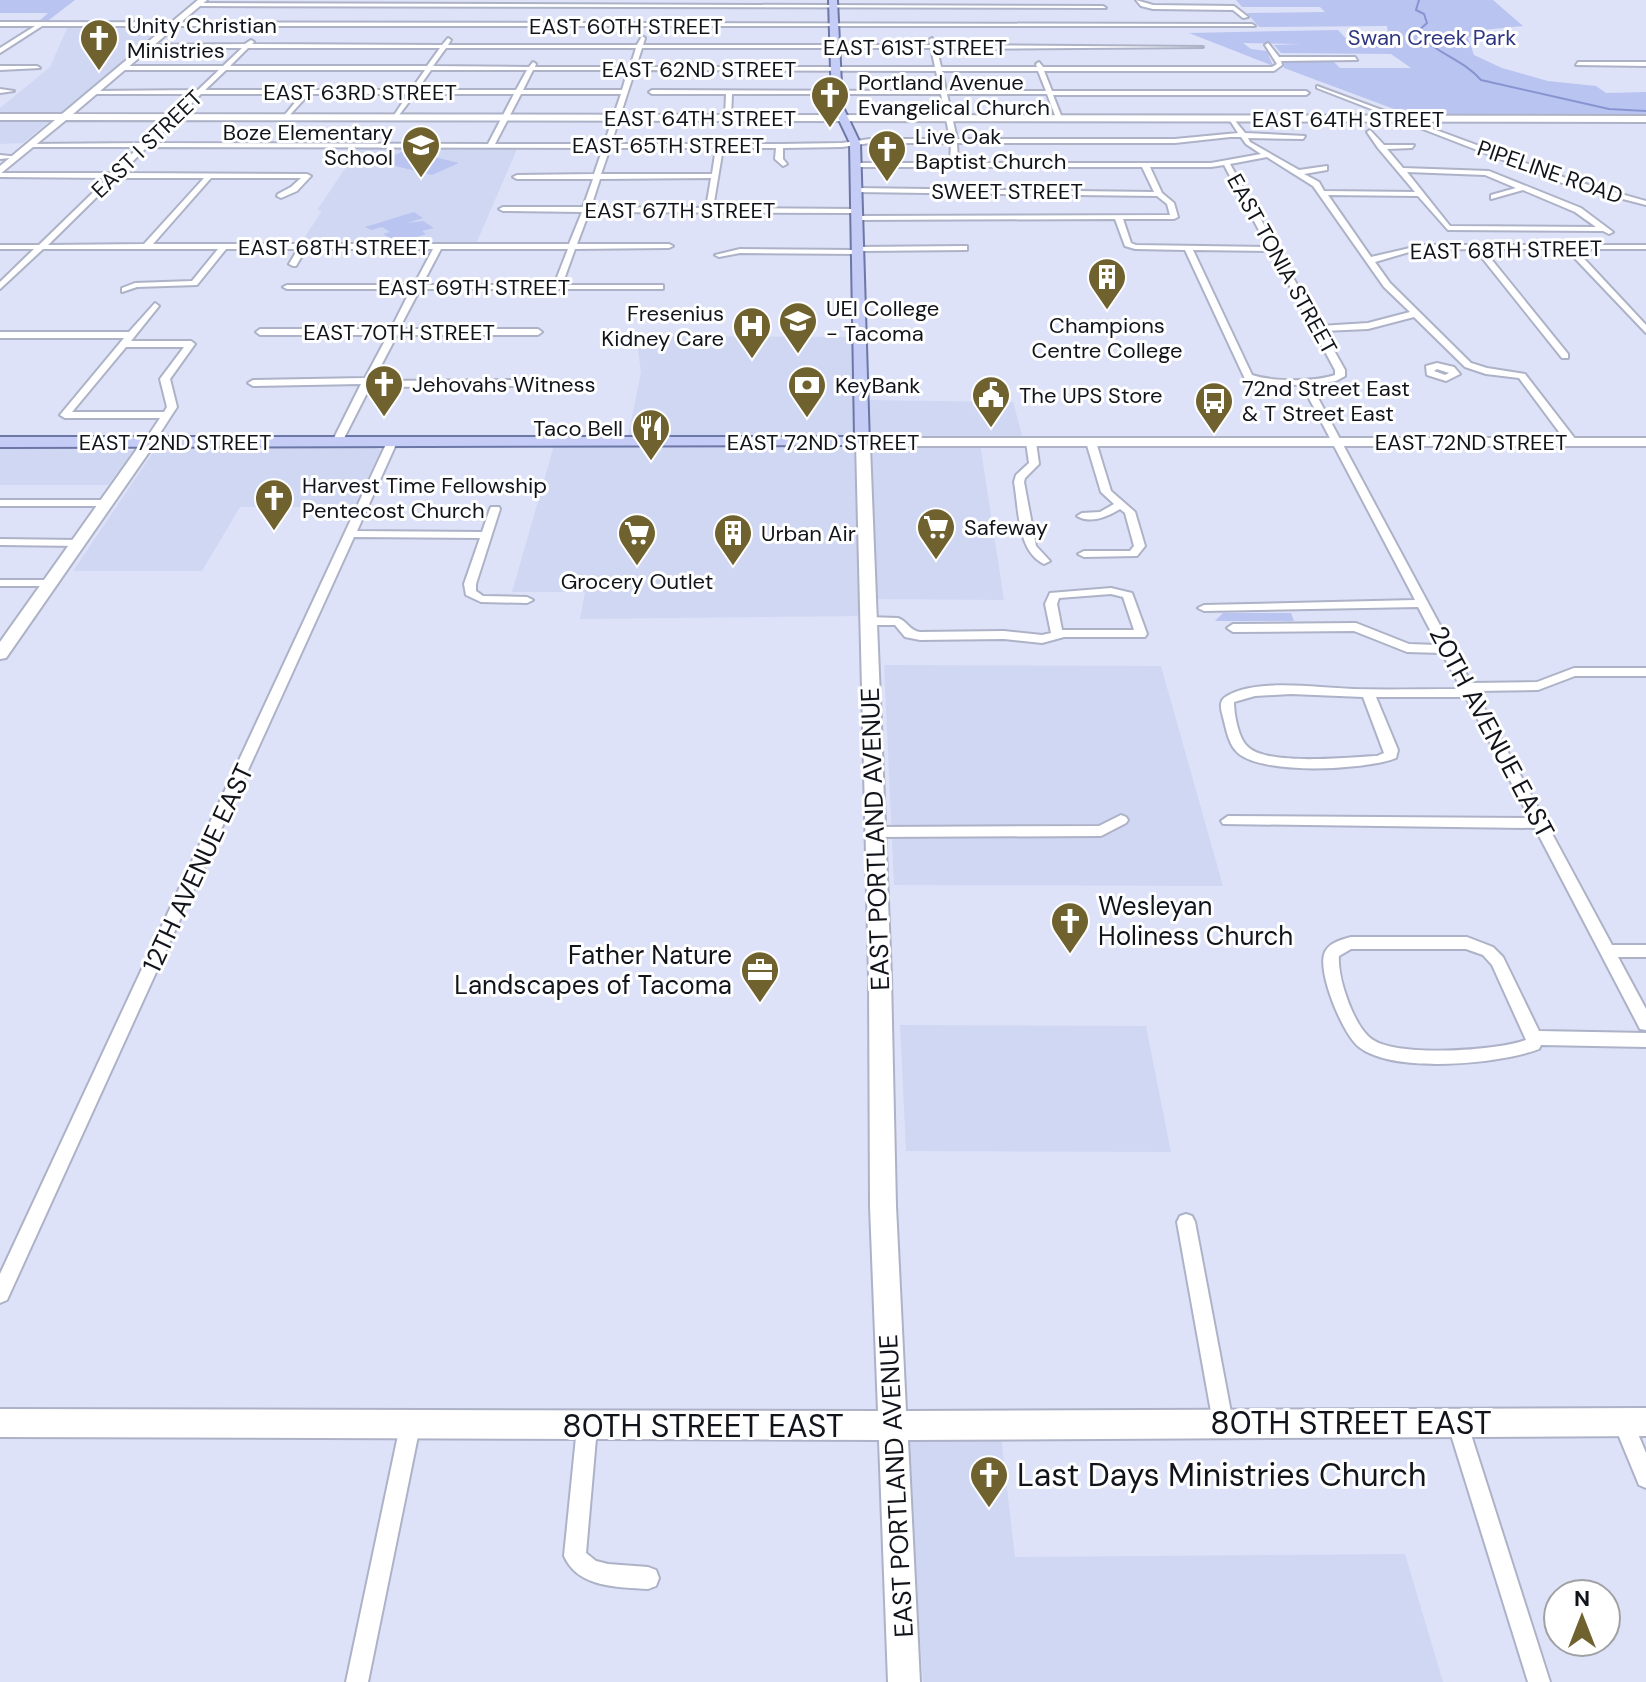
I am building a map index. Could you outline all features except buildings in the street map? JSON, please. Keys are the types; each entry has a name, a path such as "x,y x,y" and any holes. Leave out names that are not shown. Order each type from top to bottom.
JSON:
{"main road":[{"name":"EAST PORTLAND AVENUE","path":"833,4 836,92 842,118 855,143 863,442"},
{"name":"EAST 72ND STREET","path":"0,442 863,442"}],"street":[{"path":"1014,0 1059,118"},
{"path":"1139,0 1146,6 1236,8 1245,17"},
{"path":"1209,0 1214,7"},
{"path":"0,173 200,3 561,6 654,3 742,8 925,4 1103,8"},
{"name":"EAST I STREET","path":"0,287 291,3"},
{"path":"396,117 473,3"},
{"path":"557,287 586,210 654,3"},
{"path":"925,4 954,141 954,165"},
{"path":"361,25 381,6"},
{"path":"491,145 561,6"},
{"path":"739,36 742,8"},
{"name":"EAST 60TH STREET","path":"0,24 1252,26"},
{"path":"0,48 41,24"},
{"path":"1121,27 1156,93"},
{"path":"1268,45 1278,59 1355,59"},
{"name":"EAST 61ST STREET","path":"149,46 1200,47"},
{"path":"735,69 738,46"},
{"name":"EAST 62ND STREET","path":"123,68 1274,69 1280,64 1278,59"},
{"path":"1578,64 1646,64"},
{"path":"0,68 37,68"},
{"name":"PIPELINE ROAD","path":"1319,87 1568,182 1646,203"},
{"path":"0,91 11,91"},
{"name":"EAST 63RD STREET","path":"95,92 624,92"},
{"path":"286,117 307,92"},
{"path":"652,92 1306,93"},
{"path":"728,118 729,92"},
{"name":"EAST 64TH STREET","path":"0,117 1643,119"},
{"path":"1232,119 1248,143 1301,172 1323,193 1368,260 1414,314 1468,365 1486,371 1519,374 1572,442"},
{"path":"1370,132 1448,228 1606,229"},
{"name":"EAST 65TH STREET","path":"31,145 780,146 870,141 1175,141 1242,135 1303,137"},
{"path":"709,211 720,146"},
{"path":"780,146 779,160 783,164"},
{"path":"1380,147 1412,146"},
{"path":"856,165 1145,165 1226,163 1268,155"},
{"path":"0,157 17,157"},
{"name":"EAST TONIA STREET","path":"1226,163 1341,373 1327,381 1304,381"},
{"path":"1145,165 1159,194"},
{"path":"1301,172 1324,168"},
{"path":"1400,170 1479,172 1584,213 1625,247"},
{"path":"0,173 307,176 297,187 281,196"},
{"path":"146,247 210,175"},
{"path":"517,177 714,176"},
{"path":"1494,197 1523,188"},
{"name":"SWEET STREET","path":"855,190 1159,194"},
{"path":"1323,193 1420,194"},
{"name":"EAST 67TH STREET","path":"503,209 1171,219 1175,214 1170,203 1159,194"},
{"path":"1119,219 1132,246 1272,249"},
{"path":"337,442 438,246"},
{"name":"EAST 68TH STREET","path":"0,247 669,246"},
{"name":"EAST 68TH STREET","path":"1368,260 1383,259 1413,248 1646,247"},
{"path":"125,290 135,285 194,283 223,248"},
{"path":"293,264 303,248"},
{"path":"719,255 740,251 964,248"},
{"path":"1188,248 1248,377 1260,381 1304,381"},
{"path":"1478,248 1565,356"},
{"path":"1569,248 1646,330"},
{"name":"EAST 69TH STREET","path":"287,287 660,287"},
{"path":"155,306 65,415 167,415"},
{"path":"1319,329 1368,326 1414,314"},
{"name":"EAST 70TH STREET","path":"260,332 538,332"},
{"path":"0,335 131,335"},
{"path":"0,654 173,403 165,379 191,344 124,344"},
{"path":"1451,369 1468,365"},
{"name":"20TH AVENUE EAST","path":"1304,381 1646,1024"},
{"path":"253,383 515,383"},
{"name":"12TH AVENUE EAST","path":"0,1294 392,442"},
{"name":"EAST 72ND STREET","path":"863,442 1646,442"},
{"name":"EAST PORTLAND AVENUE","path":"863,442 883,1206 904,1682"},
{"path":"1031,442 1034,464 1020,477 1019,482 1031,547 1044,561"},
{"path":"1084,554 1133,554 1140,542 1131,515 1106,492 1091,442"},
{"path":"0,503 106,503"},
{"path":"1082,516 1102,515 1120,505"},
{"path":"495,509 470,584 471,595 481,599 527,600"},
{"path":"351,534 487,535"},
{"path":"0,542 79,543"},
{"path":"0,583 50,583"},
{"path":"867,621 898,622 915,636 1004,635 1042,639 1057,634 1141,634 1127,594 1095,591 1061,592 1052,597 1057,634"},
{"path":"1204,608 1423,603"},
{"path":"1233,628 1356,627 1407,648 1448,649"},
{"path":"1368,693 1388,741 1389,756 1379,760 1265,761 1247,754 1238,743 1227,707 1232,698 1243,694 1368,693 1459,693 1468,687 1538,686 1574,672 1646,672"},
{"path":"875,832 1101,831 1121,820"},
{"path":"1228,821 1539,823"},
{"path":"1351,943 1467,943 1488,951 1498,961 1534,1038 1533,1044 1524,1049 1503,1053 1410,1055 1382,1051 1362,1042 1352,1029 1331,969 1331,955 1338,948 1351,943"},
{"path":"1608,951 1646,951"},
{"path":"1534,1038 1646,1040"},
{"path":"1186,1222 1223,1423"},
{"path":"1457,1422 1539,1682"},
{"path":"1635,1422 1646,1478"},
{"name":"80TH STREET EAST","path":"0,1423 587,1427 1635,1422"},
{"path":"357,1682 410,1426"},
{"path":"587,1427 575,1556 581,1566 595,1572 648,1578"}],"shaded area":[{"path":"68,26 165,27 60,115 0,115 0,108 50,67"},
{"path":"0,119 52,119 23,143 0,144"},
{"name":"Boze Elementary School","path":"518,147 476,244 300,244 322,211 317,210 359,148"},
{"path":"640,336 859,337 862,400 1013,402 1024,442 980,443 1004,600 868,599 867,616 580,619 585,592 512,592 555,442 627,442 641,372"},
{"path":"0,448 119,448 133,451 108,485 0,485"},
{"path":"162,448 381,450 355,507 240,507 202,571 73,571 152,454"},
{"path":"884,665 1161,666 1223,886 894,885"},
{"path":"900,1025 1146,1026 1171,1152 906,1151"},
{"path":"1001,1436 1015,1557 1405,1554 1443,1682 923,1682 906,1438"}],"green space":[{"path":"0,0 75,0 45,23 37,23 48,13 0,13"},
{"name":"Swan Creek Park","path":"1236,0 1493,0 1523,26 1483,30 1468,38 1474,55 1502,68 1548,81 1596,86 1606,93 1646,92 1646,115 1410,115 1284,68 1283,61 1333,61 1340,68 1411,68 1391,54 1281,53 1274,45 1301,44 1243,43 1251,49 1267,51 1273,66 1189,33 1338,30 1352,45 1389,45 1387,26 1259,27 1247,13 1325,12 1320,7 1242,7"},
{"path":"406,150 459,163 432,175 379,162"},
{"path":"414,212 423,218 407,223 423,221 434,228 407,240 401,237 391,239 383,234 390,232 382,227 371,230 365,227"},
{"path":"1223,613 1291,613 1294,621 1215,621"}],"waterway":[{"path":"1419,0 1416,10 1424,14 1427,23 1417,32 1481,80 1609,109 1646,111"}],"place":[{"name":"Unity Christian Ministries","path":"99,72"},
{"name":"Portland Avenue Evangelical Church","path":"830,129"},
{"name":"Boze Elementary School","path":"421,179"},
{"name":"Live Oak Baptist Church","path":"887,183"},
{"name":"Champions Centre College","path":"1107,311"},
{"name":"UEI College - Tacoma","path":"798,355"},
{"name":"Fresenius Kidney Care","path":"752,360"},
{"name":"Jehovahs Witness","path":"384,418"},
{"name":"KeyBank","path":"807,419"},
{"name":"The UPS Store","path":"991,429"},
{"name":"72nd Street East & T Street East","path":"1214,435"},
{"name":"Taco Bell","path":"651,462"},
{"name":"Harvest Time Fellowship Pentecost Church","path":"274,532"},
{"name":"Safeway","path":"936,561"},
{"name":"Grocery Outlet","path":"637,567"},
{"name":"Urban Air","path":"733,567"},
{"name":"Wesleyan Holiness Church","path":"1070,955"},
{"name":"Father Nature Landscapes of Tacoma","path":"760,1004"},
{"name":"Last Days Ministries Church","path":"989,1509"}]}
